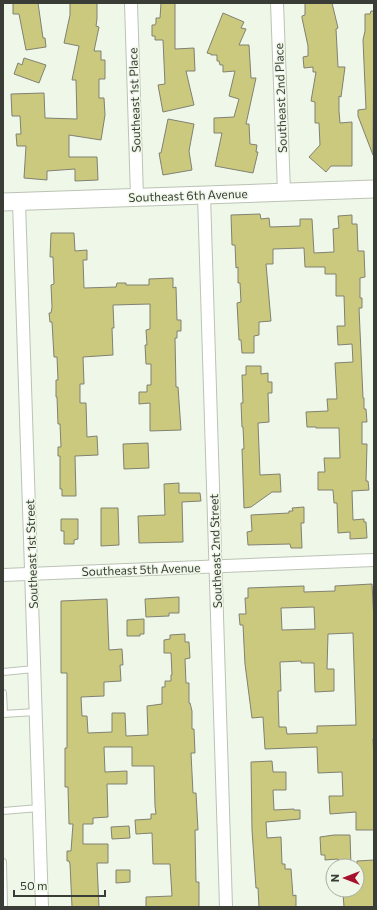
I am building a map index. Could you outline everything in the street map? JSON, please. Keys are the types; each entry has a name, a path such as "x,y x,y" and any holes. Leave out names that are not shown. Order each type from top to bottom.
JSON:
{"street":[{"name":"Southeast 1st Place","path":"131,3 137,197"},
{"name":"Southeast 2nd Place","path":"277,3 284,192"},
{"name":"Southeast 6th Avenue","path":"11,202 374,189"},
{"name":"Southeast 2nd Street","path":"204,195 226,907"},
{"name":"Southeast 1st Street","path":"11,202 31,574 42,907"},
{"name":"Southeast 5th Avenue","path":"3,575 374,560"}],"lane":[{"path":"3,672 34,670"},
{"path":"3,693 4,714 36,712"},
{"path":"3,811 39,808"},
{"path":"3,862 4,907"}],"building":[{"path":"13,3 38,3 43,38 45,38 46,47 26,50 19,14 13,14"},
{"path":"70,3 97,3 96,26 99,27 94,51 101,51 101,60 105,60 105,79 99,79 99,98 104,98 105,115 101,140 69,135 69,157 97,157 98,180 75,181 75,169 47,171 47,180 24,178 26,146 17,146 16,134 21,134 20,116 12,116 11,94 44,93 45,118 77,119 76,80 72,80 79,46 64,43 70,15"},
{"path":"161,3 175,3 175,49 194,48 195,71 186,71 194,105 163,112 158,85 165,84 163,40 155,40 155,36 152,36 152,25 155,25 156,18 160,18"},
{"path":"305,3 332,3 338,28 336,29 338,67 345,67 341,97 339,96 340,123 352,122 352,166 331,166 326,172 309,157 320,145 319,123 315,123 315,102 311,101 316,72 313,72 313,67 304,68 303,57 308,56 308,46 302,18 302,16 305,15"},
{"path":"371,11 374,11 373,155 358,116 358,110 366,109 363,40 365,31 365,14 370,14"},
{"path":"223,13 244,22 241,28 246,29 239,45 249,45 251,78 256,78 246,124 249,124 250,144 257,145 256,152 258,152 253,173 215,166 222,133 214,133 214,118 234,117 239,99 229,96 235,71 223,72 223,65 220,65 219,61 217,61 217,55 207,53"},
{"path":"24,58 46,65 39,83 14,74 18,63 22,65"},
{"path":"168,119 194,124 189,151 192,170 163,175 159,153 161,153"},
{"path":"260,214 261,219 269,218 270,227 300,226 300,219 312,219 314,253 334,252 333,229 339,228 338,216 352,215 352,224 357,224 358,251 364,251 365,277 360,278 360,298 362,298 362,308 359,308 363,398 367,422 362,422 362,444 367,444 366,481 368,481 369,490 352,491 353,520 364,519 364,522 366,522 367,538 350,539 350,532 338,533 337,503 334,503 333,490 318,490 318,472 325,472 324,458 340,458 339,428 307,427 306,412 328,411 327,399 337,399 335,363 353,362 352,344 338,345 337,326 345,326 344,296 336,296 336,274 325,274 325,267 305,267 304,248 273,249 273,264 266,264 271,321 259,322 259,335 254,336 254,353 242,353 241,340 239,340 237,303 241,302 240,283 238,283 238,267 236,268 235,245 232,245 231,215"},
{"path":"51,233 74,233 75,251 87,250 87,260 83,260 84,288 116,287 117,283 126,283 126,285 149,285 149,279 173,278 173,288 176,287 177,320 181,320 181,331 177,331 177,338 175,338 176,387 178,387 181,430 150,431 150,403 139,404 139,392 147,392 147,385 151,385 151,364 146,364 145,345 147,345 146,330 150,329 150,304 113,305 113,355 83,357 84,384 80,384 80,403 86,403 87,437 97,436 98,455 75,456 76,496 62,496 62,489 60,489 60,456 58,456 58,447 61,447 60,424 58,424 56,397 56,380 58,380 57,357 54,357 52,322 50,322 49,313 51,313 52,307 51,285 54,284 53,257 50,257"},
{"path":"246,366 261,366 261,374 268,373 268,382 272,382 272,393 268,393 269,422 258,423 260,475 280,474 281,492 272,492 251,507 244,508 242,449 244,449 241,403 243,403 242,375 246,375"},
{"path":"148,443 149,468 124,469 123,444"},
{"path":"179,483 179,493 200,493 201,501 182,502 183,542 139,543 138,516 165,515 164,484"},
{"path":"304,507 304,523 301,523 302,548 291,548 290,544 248,545 247,532 252,531 251,515 289,513 289,511 293,511 292,508"},
{"path":"101,508 118,508 119,545 101,546"},
{"path":"61,519 78,519 78,539 74,540 74,544 64,544 64,531 61,531"},
{"path":"372,584 374,621 374,830 356,830 356,812 330,814 329,796 343,796 342,772 318,773 317,747 265,749 263,717 252,718 245,664 243,625 240,625 239,614 246,614 245,598 248,598 248,588 304,586 304,592 335,591 335,586","holes":["314,607 315,629 282,630 281,608","353,633 356,725 317,726 317,733 287,734 286,727 279,727 278,691 281,691 280,662 301,661 301,663 314,663 315,692 334,691 334,669 327,669 328,634"]},
{"path":"179,597 179,613 169,613 169,616 146,617 145,599"},
{"path":"107,599 109,650 122,649 123,665 120,665 121,681 104,682 104,696 81,697 82,716 87,716 88,733 112,732 112,713 125,713 126,736 148,735 147,706 162,704 162,687 165,687 165,681 171,681 171,653 164,653 164,640 170,639 170,635 185,634 185,642 189,642 190,658 185,659 186,683 189,683 189,703 192,711 192,729 194,729 195,753 191,753 193,793 196,793 198,830 195,830 196,882 199,882 199,906 197,907 146,907 146,897 172,896 170,864 153,864 152,833 136,834 135,820 151,819 151,814 156,814 154,766 132,766 132,747 104,747 105,772 127,771 127,784 107,784 108,817 93,818 93,824 83,824 83,844 108,844 108,863 97,863 99,907 72,907 70,864 69,861 67,861 67,851 71,851 73,824 69,824 68,787 65,787 65,748 67,748 67,673 61,673 61,601"},
{"path":"144,619 144,634 140,634 140,636 127,636 127,620"},
{"path":"272,761 273,772 286,772 286,790 273,790 274,810 300,810 300,819 266,822 267,838 281,837 282,864 285,864 285,869 291,869 293,896 296,895 296,907 259,907 258,888 256,888 252,830 251,762"},
{"path":"129,826 130,838 112,839 111,827"},
{"path":"350,835 351,858 325,858 325,855 321,855 320,837"},
{"path":"374,860 374,907 344,907 343,898 365,898 365,861"},
{"path":"116,870 130,870 130,882 116,883"}]}
